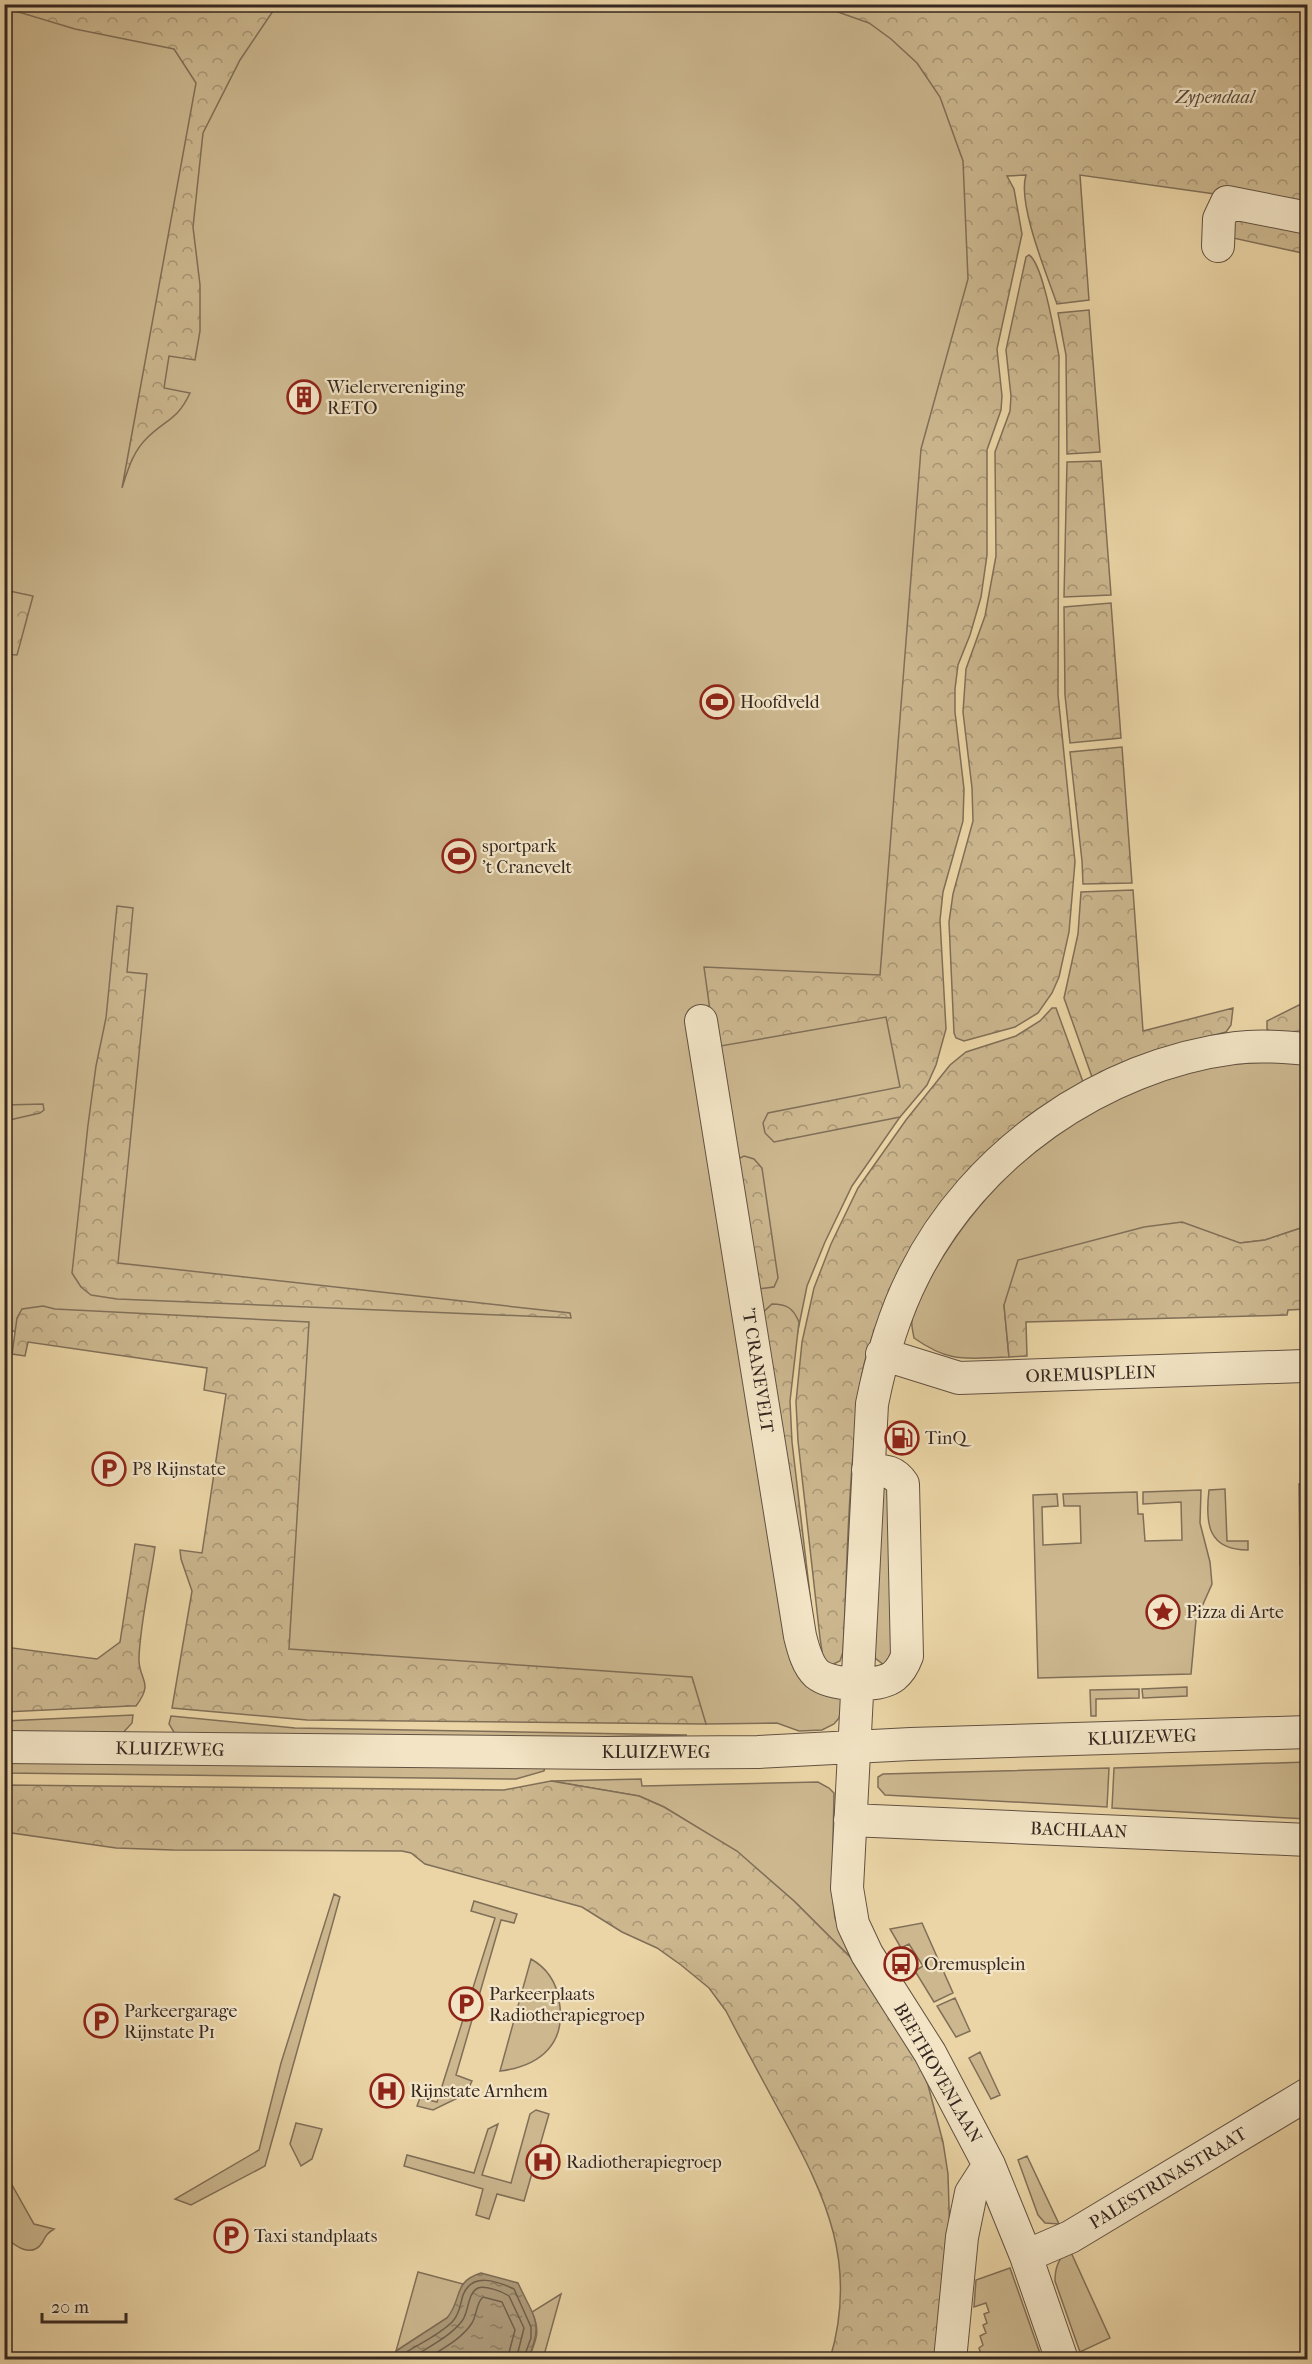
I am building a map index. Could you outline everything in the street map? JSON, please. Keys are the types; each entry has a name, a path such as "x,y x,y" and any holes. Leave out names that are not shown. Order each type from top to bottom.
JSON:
{"street":[{"path":"1218,246 1219,219 1227,202 1308,218"},
{"name":"'T CRANEVELT","path":"701,1021 800,1636 804,1650 816,1673 825,1679 858,1685"},
{"name":"BEETHOVENLAAN","path":"1062,2360 1026,2256 989,2165 930,2053 867,1954 853,1924 847,1888 872,1404 882,1354 906,1292 929,1247 982,1179 1020,1142 1084,1099 1134,1074 1190,1056 1236,1048 1308,1049"},
{"name":"OREMUSPLEIN","path":"882,1354 959,1378 1304,1366"},
{"path":"858,1685 893,1677 907,1656 903,1484 898,1475 891,1472 868,1470"},
{"name":"KLUIZEWEG","path":"4,1747 606,1753 758,1752 1308,1732"},
{"name":"BACHLAAN","path":"850,1821 1308,1840"},
{"name":"PALESTRINASTRAAT","path":"1026,2256 1070,2237 1308,2094"},
{"path":"950,2360 962,2237 971,2193 989,2165"}],"green space":[{"name":"sportpark 't Cranevelt","path":"838,4 872,19 919,53 946,96 982,227 907,1088 900,1117 852,1186 825,1242 807,1286 795,1345 746,1356 792,1636 843,1700 839,1718 834,1724 822,1730 799,1731 777,1723 706,1724 702,1714 274,1704 292,1370 5,1330 5,5"},
{"path":"4,5 280,5 275,8 240,60 203,133 193,227 200,285 200,331 195,360 169,356 164,388 190,393 176,414 138,448 122,488 196,83 174,49 75,29 5,8"},
{"name":"Zypendaal","path":"818,5 1307,5 1307,211 1215,194 1080,175 1089,300 1057,304 1029,220 1024,187 1026,175 1007,176 1014,189 1022,234 997,349 1002,396 1001,410 987,450 987,555 981,597 958,665 955,689 955,712 964,789 963,821 943,892 940,920 946,1029 936,1065 927,1085 900,1117 774,1142 765,1133 763,1123 768,1113 900,1087 886,1017 715,1047 704,967 880,975 921,449 968,279 963,161 940,97 917,63 891,39 869,23"},
{"path":"1236,215 1307,226 1307,254 1233,238 1232,221"},
{"path":"1029,255 1044,285 1059,356 1058,695 1075,862 1069,932 1059,977 1052,993 1038,1013 1015,1027 964,1041 956,1038 954,1033 949,922 953,894 973,821 972,788 963,712 966,669 985,616 996,556 995,452 1010,411 1011,396 1006,350 1026,257"},
{"path":"1089,310 1100,452 1067,454 1066,355 1058,313"},
{"path":"1101,461 1111,595 1064,597 1067,462"},
{"path":"5,590 33,596 17,655 5,654"},
{"path":"1111,603 1121,738 1070,743 1065,695 1064,607"},
{"path":"1122,747 1132,883 1083,884 1070,752"},
{"path":"1133,890 1143,1031 1233,1008 1231,1025 1226,1032 1145,1054 1092,1077 1064,998 1078,934 1081,892"},
{"path":"117,906 133,908 127,972 147,974 118,1263 570,1313 571,1318 117,1299 91,1295 81,1287 72,1273 88,1125 96,1066 106,1018"},
{"path":"1307,1001 1307,1033 1271,1032 1267,1029 1267,1021"},
{"path":"1052,1008 1056,1008 1083,1082 1044,1106 976,1164 921,1234 880,1314 866,1357 860,1386 850,1488 843,1652 840,1661 827,1667 824,1664 820,1638 798,1441 796,1402 802,1342 814,1288 831,1244 858,1188 906,1120 950,1065 966,1052 1016,1036 1040,1021"},
{"path":"1281,1061 1307,1063 1307,1226 1265,1240 1240,1243 1004,1305 1009,1357 959,1358 949,1356 914,1338 913,1314 925,1287 944,1255 966,1223 992,1192 1050,1139 1082,1117 1153,1082 1202,1068"},
{"path":"43,1104 44,1110 40,1113 5,1121 5,1105"},
{"path":"744,1156 754,1159 762,1168 778,1278 774,1287 757,1289 738,1159"},
{"path":"1182,1222 1240,1243 1265,1240 1307,1226 1307,1309 1288,1310 1287,1315 1026,1322 1027,1356 1009,1357 1004,1305 1018,1260 1144,1227"},
{"path":"772,1304 789,1308 799,1322 790,1401 792,1442 815,1638 758,1317"},
{"path":"43,1306 55,1309 309,1322 289,1649 692,1677 706,1724 307,1720 172,1708 192,1591 180,1550 202,1553 226,1394 204,1390 207,1368 28,1342 25,1356 12,1354 17,1318 22,1309"},
{"path":"890,1480 898,1651 884,1665 875,1658 874,1651 883,1482"},
{"path":"1299,1484 1307,1484 1307,1565 1300,1565"},
{"path":"1225,1489 1227,1541 1248,1541 1248,1550 1224,1545 1212,1533 1208,1514 1209,1490"},
{"path":"1201,1490 1200,1523 1210,1562 1212,1584 1196,1620 1191,1674 1038,1678 1033,1495 1057,1494 1058,1506 1042,1507 1043,1545 1081,1543 1080,1506 1064,1506 1063,1494 1137,1492 1138,1514 1143,1514 1145,1541 1182,1540 1181,1502 1143,1504 1143,1492"},
{"path":"135,1544 155,1547 143,1617 139,1658 145,1686 142,1698 136,1706 5,1712 5,1647 97,1659 120,1642"},
{"path":"1187,1687 1187,1696 1143,1698 1142,1689"},
{"path":"1139,1689 1139,1698 1096,1699 1096,1716 1091,1716 1090,1690"},
{"path":"133,1715 132,1723 121,1735 5,1735 5,1721"},
{"path":"171,1716 295,1728 687,1735 494,1739 175,1734 169,1724"},
{"path":"5,1759 545,1766 544,1771 516,1779 5,1773"},
{"path":"1307,1762 1307,1819 1112,1808 1114,1768"},
{"path":"1109,1768 1107,1807 885,1795 878,1787 878,1777 883,1774"},
{"path":"641,1779 642,1786 818,1782 829,1788 834,1793 832,1891 835,1918 850,1957 794,1901 737,1852 664,1807 639,1796 551,1781"},
{"path":"551,1781 639,1796 664,1807 737,1851 794,1901 850,1957 865,1979 917,2058 928,2085 943,2142 948,2174 950,2240 939,2359 830,2359 838,2325 841,2293 839,2262 824,2204 812,2175 726,2011 709,1988 657,1948 622,1932 582,1907 425,1864 411,1853 402,1851 116,1848 5,1832 4,1785 504,1790"},
{"path":"334,1894 340,1897 265,2166 191,2205 175,2199 259,2150 281,2063"},
{"path":"474,1901 517,1914 514,1923 501,1920 456,2075 472,2081 466,2094 433,2110 417,2106 420,2098 437,2102 495,1918 471,1911"},
{"path":"922,1923 953,1993 934,2002 915,1971 923,1966 909,1944 901,1948 890,1929"},
{"path":"531,1959 546,1971 556,1987 559,2000 559,2029 555,2040 539,2058 528,2064 500,2071"},
{"path":"955,1998 970,2031 956,2037 937,2006"},
{"path":"980,2052 1000,2095 991,2099 969,2058"},
{"path":"536,2110 549,2114 524,2201 497,2194 489,2219 476,2215 483,2189 404,2166 407,2155 474,2173 488,2129 498,2124 482,2175 511,2183 530,2114"},
{"path":"296,2123 322,2129 312,2159 301,2166 290,2144"},
{"path":"1027,2156 1059,2224 1045,2223 1038,2215 1018,2160"},
{"path":"7,2176 34,2224 54,2229 38,2248 33,2250 23,2249 5,2237 4,2180"},
{"path":"1069,2248 1110,2338 1080,2352 1055,2281 1058,2263"},
{"path":"1010,2268 1042,2359 977,2359 982,2357 979,2348 983,2345 980,2336 986,2333 983,2325 987,2323 984,2314 989,2312 986,2303 974,2307 976,2280"},
{"path":"418,2272 463,2284 453,2311 447,2318 396,2351"},
{"path":"561,2294 543,2359 528,2360 537,2331 532,2312"}],"water":[{"path":"481,2273 518,2283 535,2320 535,2336 528,2359 394,2359 396,2351 447,2318 462,2286 466,2281"}],"place":[{"name":"Wielervereniging RETO","path":"304,397"},
{"name":"Hoofdveld","path":"717,702"},
{"name":"sportpark 't Cranevelt","path":"459,856"},
{"name":"TinQ","path":"902,1438"},
{"name":"P8 Rijnstate","path":"109,1469"},
{"name":"Pizza di Arte","path":"1163,1612"},
{"name":"Oremusplein","path":"901,1964"},
{"name":"Parkeerplaats Radiotherapiegroep","path":"466,2004"},
{"name":"Parkeergarage Rijnstate P1","path":"101,2021"},
{"name":"Rijnstate Arnhem","path":"387,2091"},
{"name":"Radiotherapiegroep","path":"543,2162"},
{"name":"Taxi standplaats","path":"231,2236"}]}
